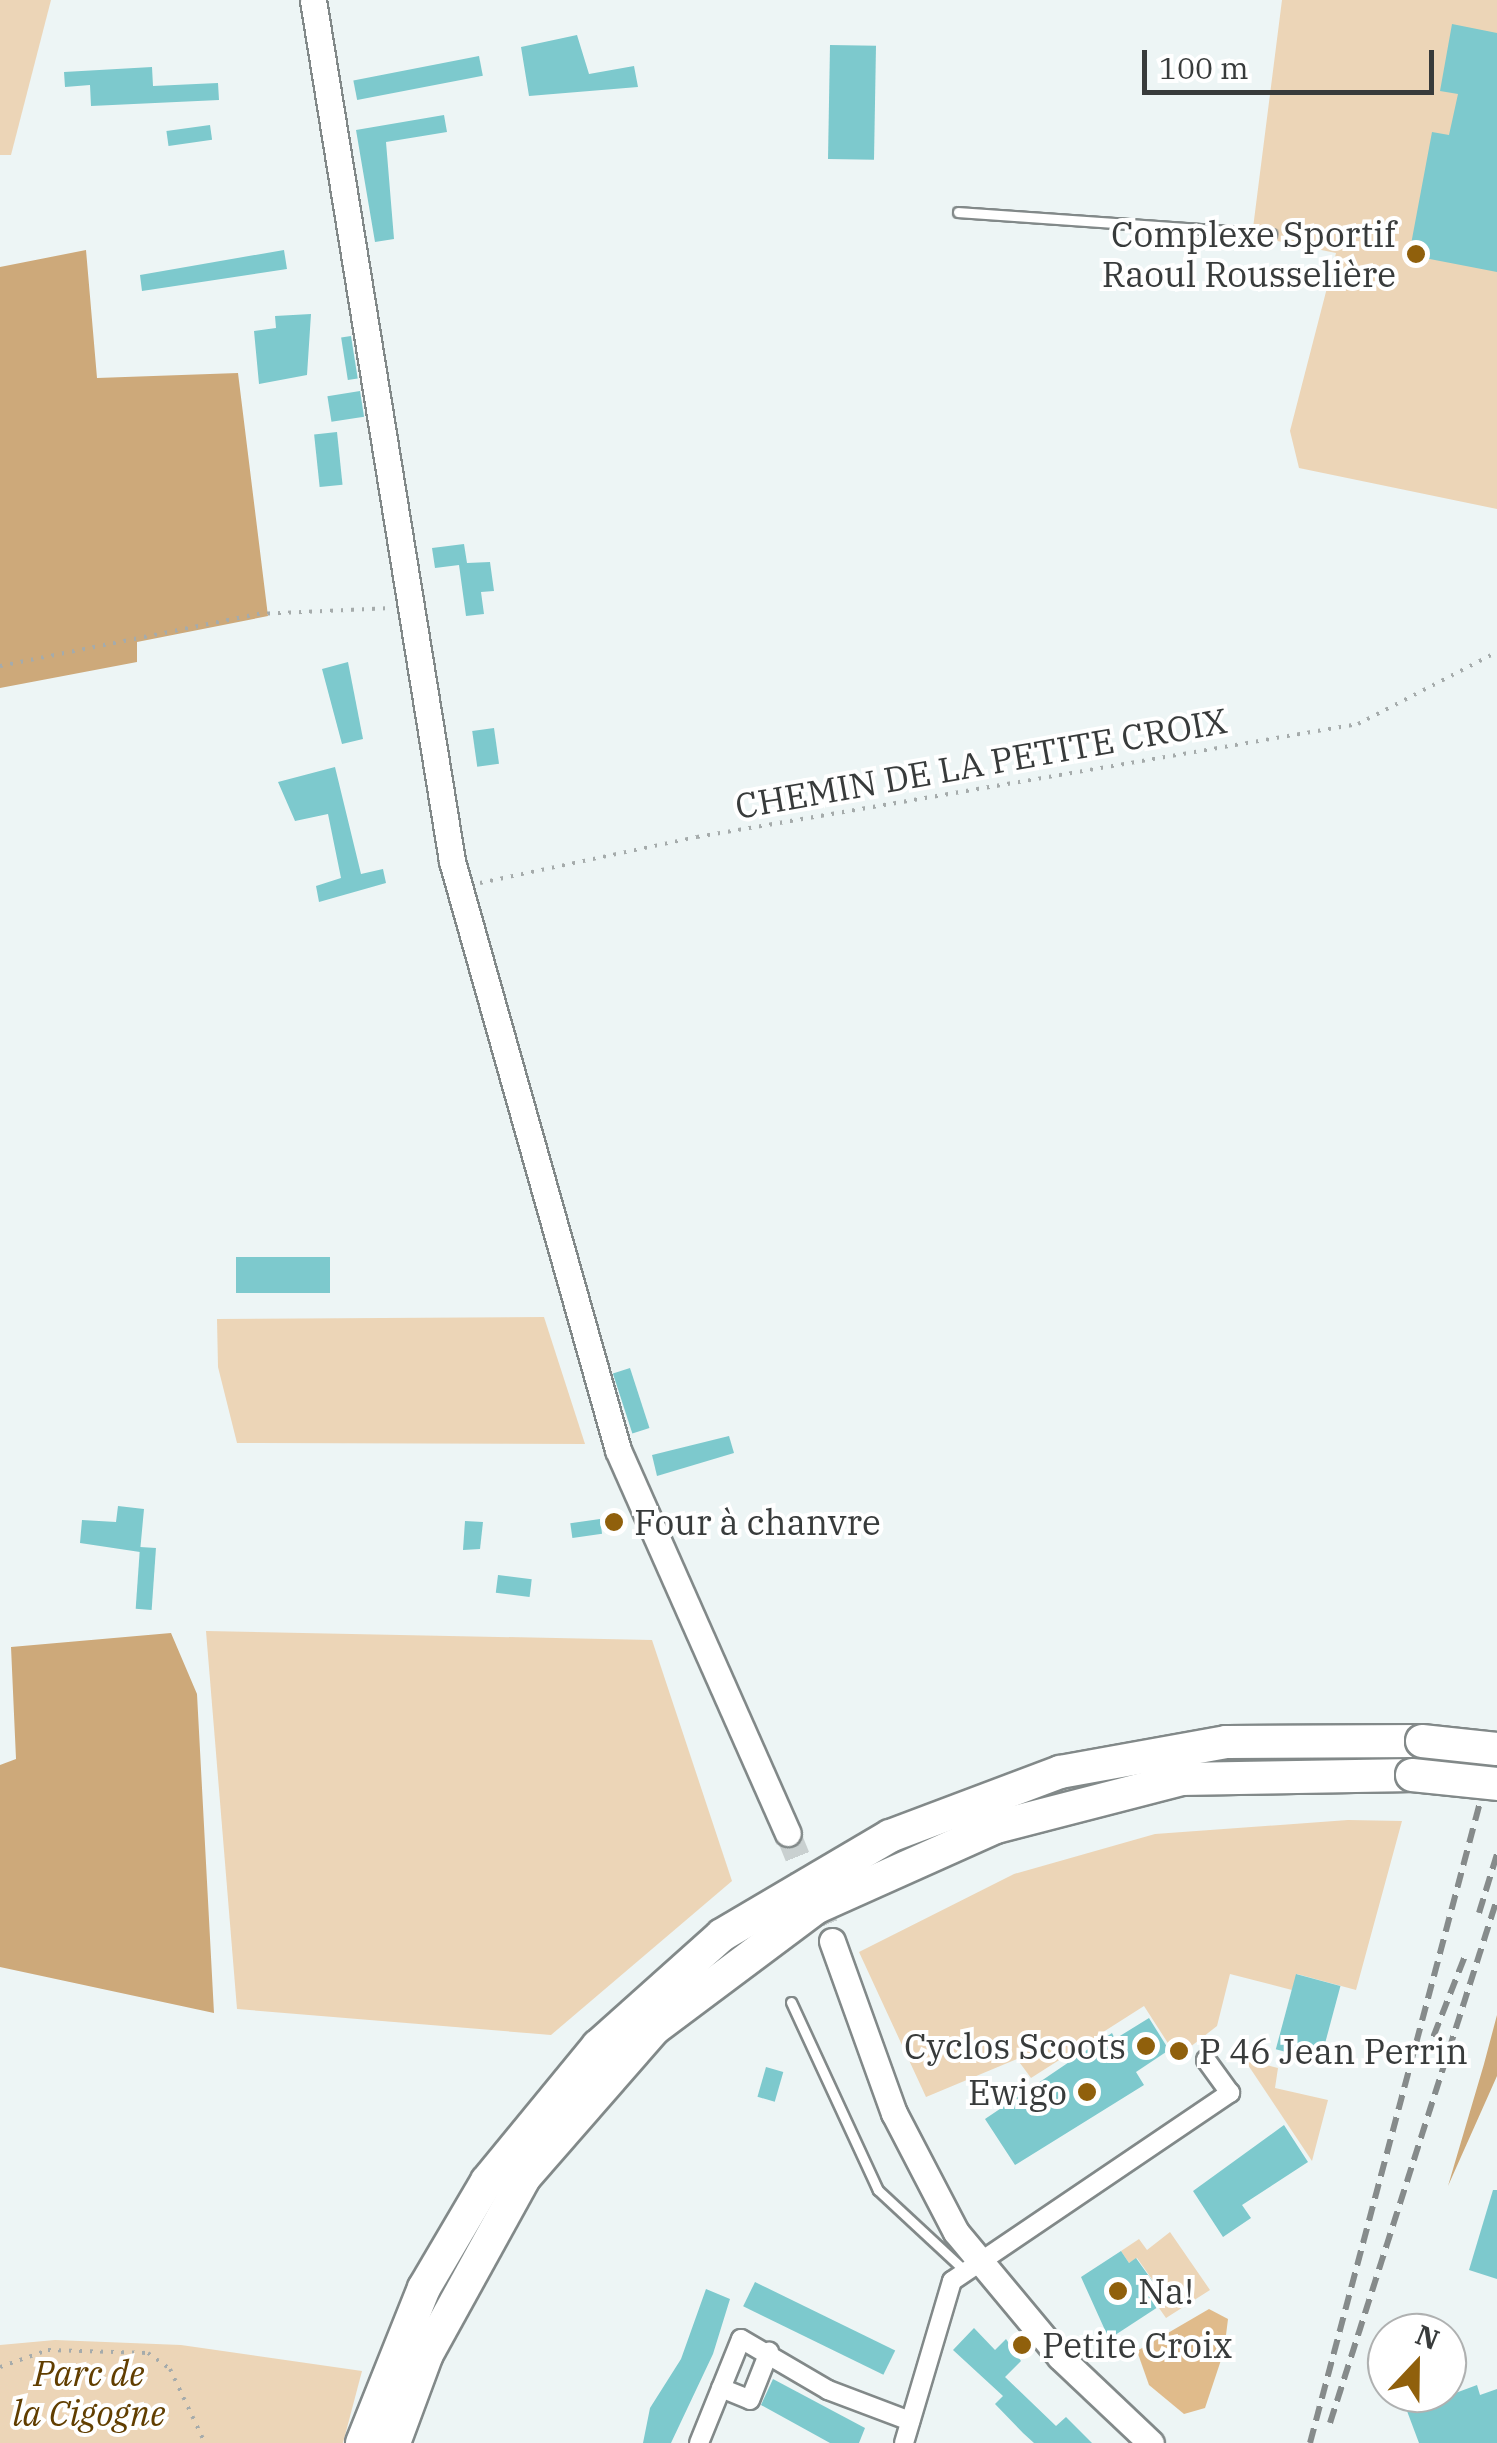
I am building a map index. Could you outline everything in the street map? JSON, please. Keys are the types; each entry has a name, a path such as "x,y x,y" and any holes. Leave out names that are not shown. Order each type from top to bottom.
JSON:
{"highway":[{"path":"362,2443 424,2288 487,2181 598,2046 722,1935 890,1836 1060,1772 1226,1742 1422,1741 1497,1749"},
{"path":"394,2443 427,2354 524,2178 655,2028 818,1907 996,1826 1182,1779 1412,1776 1497,1784"}],"street":[{"path":"314,0 459,887 618,1450 788,1834"},
{"path":"832,1941 917,2164 971,2264 1145,2441"},
{"path":"904,2443 942,2302 971,2264 1230,2093 1206,2060"},
{"path":"699,2443 741,2340 769,2352 828,2390 910,2421"},
{"path":"721,2388 750,2400 769,2352"}],"lane":[{"path":"958,212 1271,234"},
{"path":"792,2002 878,2190 971,2264"}],"path":[{"path":"0,666 258,614 416,607"},
{"name":"CHEMIN DE LA PETITE CROIX","path":"459,887 587,866 696,837 1358,724 1497,652"},
{"path":"0,2366 48,2350 148,2353 170,2369 205,2443"}],"green space":[{"path":"0,0 51,0 11,155 0,155"},
{"name":"Complexe Sportif Raoul Rousselière","path":"1282,0 1497,0 1497,509 1299,468 1290,431 1336,253 1262,238 1253,228"},
{"path":"544,1317 585,1444 237,1443 218,1367 217,1319"},
{"path":"206,1631 652,1640 732,1881 551,2035 237,2009"},
{"path":"1348,1820 1402,1821 1356,1990 1297,1974 1292,1990 1230,1974 1217,2026 1185,2051 1173,2051 1144,2006 1031,2078 1017,2059 926,2097 859,1952 1014,1874 1155,1834"},
{"path":"1244,2059 1278,2068 1275,2088 1328,2100 1312,2161"},
{"path":"1170,2232 1210,2290 1166,2318 1152,2298 1161,2292 1137,2258 1129,2263 1121,2251 1139,2239 1147,2250"},
{"name":"Parc de la Cigogne","path":"55,2340 181,2345 362,2371 343,2443 0,2443 0,2345"}],"shaded area":[{"path":"86,250 97,378 238,373 268,616 137,642 137,662 0,688 0,267"},
{"path":"171,1633 197,1694 214,2013 0,1967 0,1765 16,1759 11,1647"},
{"path":"1497,2015 1497,2076 1448,2186 1484,2064"},
{"path":"1209,2309 1228,2319 1224,2351 1205,2408 1184,2414 1149,2385 1137,2351"}],"building":[{"path":"1452,24 1497,33 1497,272 1409,255 1432,132 1449,135 1458,94 1440,91"},
{"path":"577,35 589,74 634,66 638,87 529,96 521,47"},
{"path":"830,45 876,46 874,160 828,159"},
{"path":"479,56 483,76 357,100 353,80"},
{"path":"152,67 153,86 218,83 219,100 91,106 90,85 65,87 64,72"},
{"path":"444,115 447,132 386,142 394,239 375,242 356,130"},
{"path":"210,125 212,140 169,146 166,131"},
{"path":"284,250 287,269 142,291 140,275"},
{"path":"311,314 307,375 259,384 254,331 276,328 275,316"},
{"path":"351,336 358,378 348,380 341,338"},
{"path":"360,391 364,417 331,422 327,396"},
{"path":"337,432 343,485 320,487 314,434"},
{"path":"464,544 467,563 490,562 494,591 481,592 484,614 466,616 459,565 435,568 432,548"},
{"path":"348,662 363,739 342,744 322,669"},
{"path":"494,728 499,764 477,767 472,731"},
{"path":"335,767 361,874 383,869 386,883 319,902 316,886 341,878 328,814 295,821 278,782"},
{"path":"236,1257 330,1257 330,1293 236,1293"},
{"path":"630,1368 649,1428 632,1433 613,1374"},
{"path":"729,1436 734,1453 657,1476 652,1455"},
{"path":"118,1506 144,1509 140,1552 80,1543 82,1520 116,1522"},
{"path":"600,1519 602,1534 572,1538 570,1523"},
{"path":"465,1521 483,1522 480,1549 463,1550"},
{"path":"140,1547 156,1548 152,1610 136,1609"},
{"path":"498,1575 532,1579 530,1597 496,1593"},
{"path":"1296,1974 1340,1986 1320,2061 1276,2049"},
{"path":"1149,2018 1169,2050 1136,2072 1144,2085 1015,2165 985,2119 1112,2033 1115,2039"},
{"path":"766,2067 783,2072 775,2102 757,2097"},
{"path":"1284,2125 1308,2162 1242,2205 1251,2218 1223,2237 1193,2191"},
{"path":"1493,2190 1497,2190 1497,2279 1469,2270"},
{"path":"1121,2251 1129,2263 1136,2258 1161,2293 1152,2298 1158,2307 1109,2339 1081,2277"},
{"path":"755,2282 895,2350 883,2375 743,2306"},
{"path":"706,2289 730,2299 713,2354 671,2443 643,2443 650,2408 681,2359"},
{"path":"974,2328 995,2350 1006,2339 1021,2361 1005,2377 1056,2426 1066,2417 1092,2443 1034,2443 1023,2433 995,2404 1003,2396 953,2350"},
{"path":"773,2379 865,2428 859,2443 830,2443 761,2405"},
{"path":"1477,2385 1480,2395 1497,2389 1497,2443 1419,2443 1408,2413 1467,2413 1467,2389"}],"tunnel":[{"path":"788,1833 832,1941"}],"railway":[{"path":"1310,2443 1497,1738"},
{"path":"1479,1913 1497,1854"},
{"path":"1330,2423 1497,1899"},
{"path":"1425,2058 1465,1956"}],"place":[{"name":"Complexe Sportif Raoul Rousselière","path":"1416,254"},
{"name":"Four à chanvre","path":"614,1522"},
{"name":"Cyclos Scoots","path":"1146,2046"},
{"name":"P 46 Jean Perrin","path":"1179,2051"},
{"name":"Ewigo","path":"1087,2092"},
{"name":"Na!","path":"1118,2291"},
{"name":"Petite Croix","path":"1022,2345"}]}
